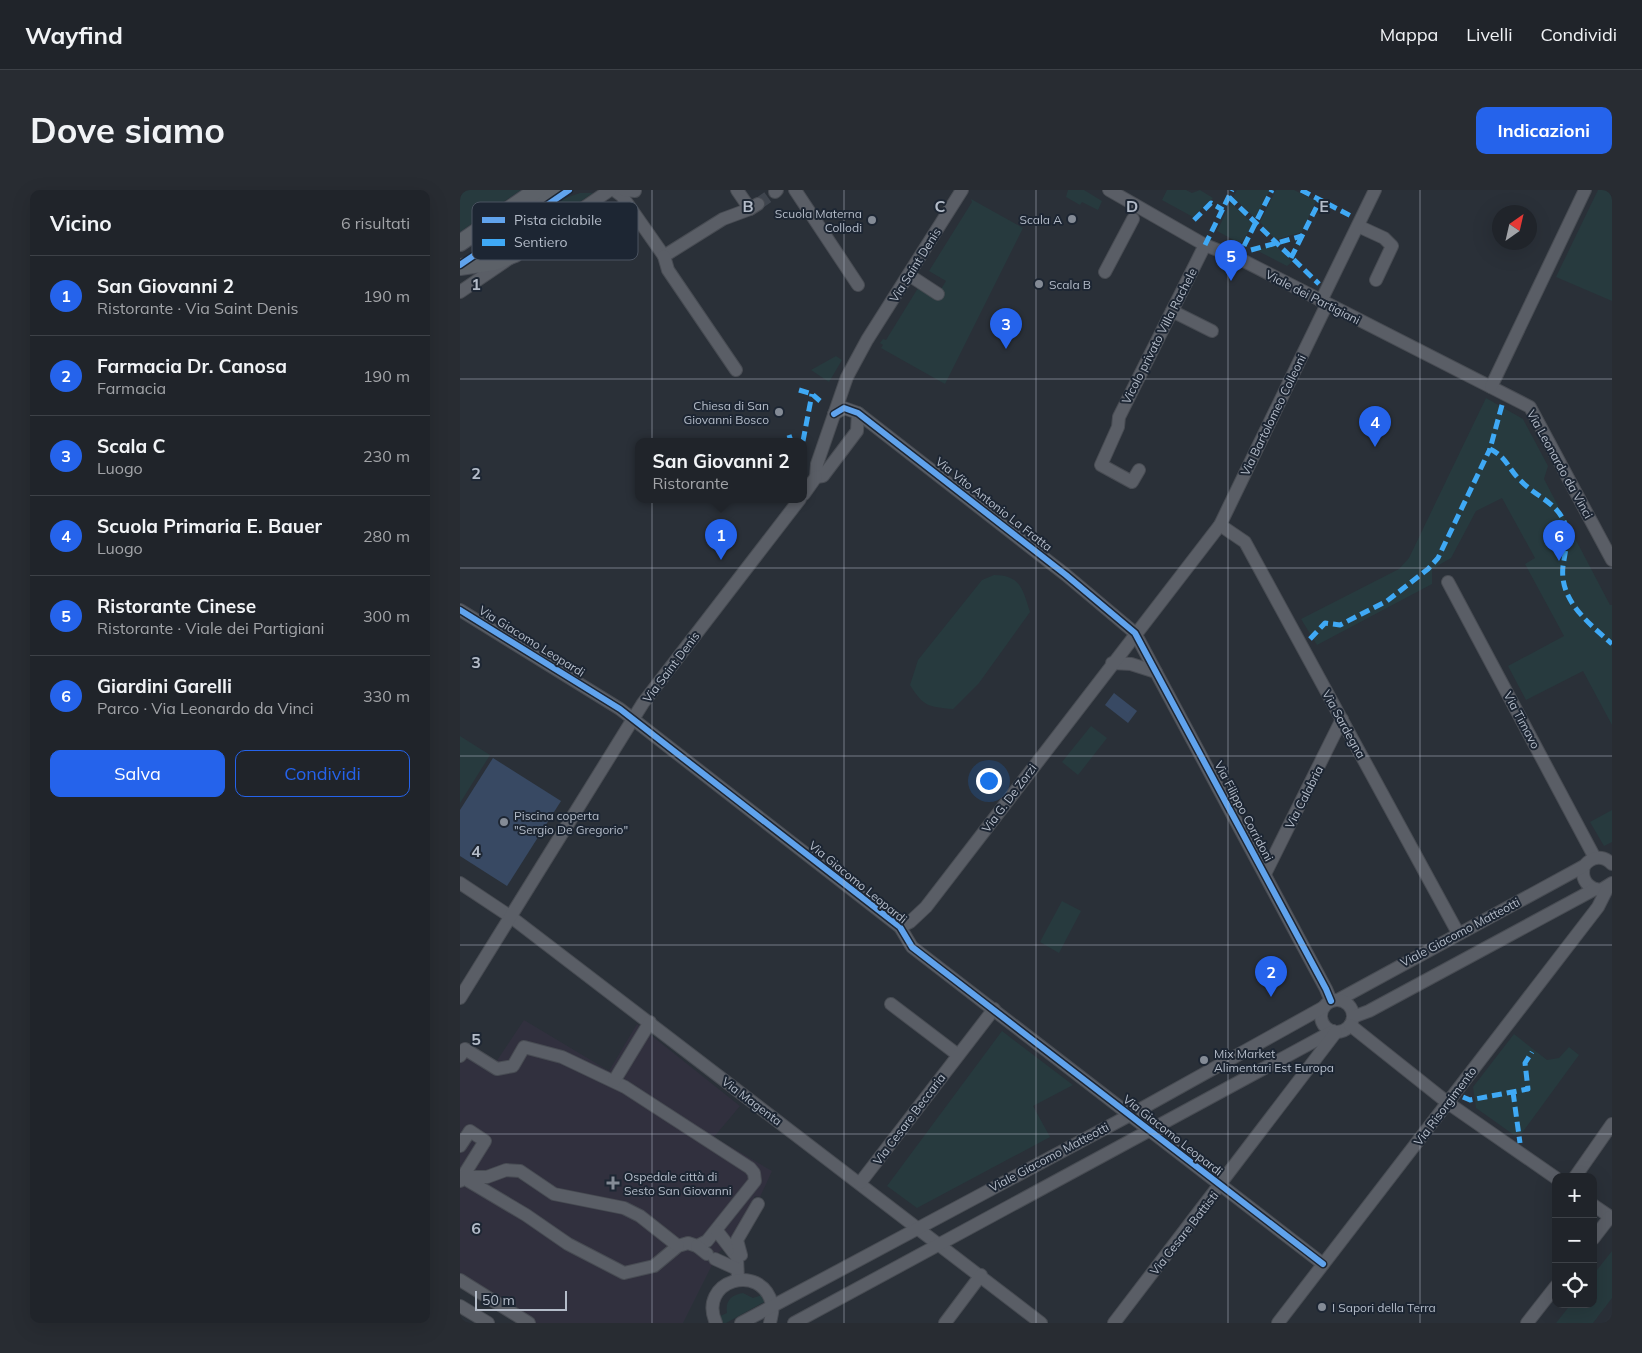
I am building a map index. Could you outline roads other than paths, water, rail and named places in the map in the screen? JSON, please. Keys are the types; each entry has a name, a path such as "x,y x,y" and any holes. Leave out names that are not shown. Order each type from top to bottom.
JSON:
{"main road":[{"path":"520,202 537,190"},
{"path":"532,202 560,190"},
{"path":"460,243 472,235"},
{"path":"460,267 499,260"}],"street":[{"path":"592,202 610,190"},
{"path":"614,190 626,202"},
{"path":"664,256 723,218 754,206 737,190"},
{"path":"795,190 858,285"},
{"name":"Via Saint Denis","path":"816,477 817,464 847,377 867,340 962,190"},
{"name":"Viale dei Partigiani","path":"1109,190 1205,245 1238,258 1491,387"},
{"name":"Via Bartolomeo Colleoni","path":"1220,525 1375,190"},
{"path":"1491,387 1585,190"},
{"path":"638,219 664,256 668,270 736,370"},
{"path":"1105,272 1133,219"},
{"path":"1358,226 1384,238 1392,246 1376,280"},
{"name":"Vicolo privato Villa Rachele","path":"1139,470 1132,482 1100,465 1118,427 1119,417 1205,245"},
{"path":"460,292 506,260"},
{"path":"909,275 938,294"},
{"path":"1172,311 1212,331"},
{"name":"Via Leonardo da Vinci","path":"1491,387 1530,407 1612,560"},
{"path":"807,490 816,477 822,476 857,431 858,413 844,408 834,414"},
{"name":"Via Vito Antonio La Fratta","path":"858,413 1058,569 1135,633"},
{"name":"Via Saint Denis","path":"460,998 633,719 797,503"},
{"name":"Via G. De Zorzi","path":"900,927 910,922 926,907 1220,525"},
{"name":"Via Sardegna","path":"1220,525 1245,542 1458,933"},
{"name":"Via Timavo","path":"1448,582 1605,858"},
{"name":"Via Giacomo Leopardi","path":"460,610 620,709 900,927 912,947 1323,1264"},
{"name":"Via Filippo Corridoni","path":"1135,633 1265,874 1331,1003"},
{"path":"1112,663 1131,664 1156,672"},
{"name":"Via Calabria","path":"1265,874 1342,719"},
{"name":"Viale Giacomo Matteotti","path":"741,1323 917,1227 1130,1115 1458,933 1584,866 1605,858"},
{"path":"1584,866 1583,878 1590,887 1607,887"},
{"name":"Via Magenta","path":"460,883 511,916 941,1244 1041,1323"},
{"path":"1552,1175 1448,1103 1352,1021 1352,1009 1346,1003 1331,1003 1322,1022 1334,1032 1344,1030 1352,1021 1369,1011 1607,887"},
{"name":"Via Risorgimento","path":"1278,1323 1598,907 1607,887"},
{"path":"891,1004 958,1055"},
{"name":"Via Cesare Beccaria","path":"860,1183 994,1009"},
{"path":"614,1081 650,1022"},
{"name":"Viale Giacomo Matteotti","path":"794,1323 1293,1052 1334,1032"},
{"name":"Via Cesare Battisti","path":"1114,1323 1221,1186 1334,1032"},
{"path":"460,1056 465,1049 497,1069 513,1066 524,1047 562,1057 614,1081 750,1168 754,1173 755,1181 717,1232 707,1241 697,1246"},
{"path":"1293,1052 1307,1071"},
{"path":"1578,1173 1612,1124"},
{"path":"460,1146 470,1131 485,1141 461,1179"},
{"path":"461,1179 487,1177 506,1170 520,1171 554,1194 594,1200 632,1212 678,1246"},
{"path":"461,1179 526,1215 568,1244 624,1273 654,1266 678,1246 688,1243 737,1268"},
{"path":"716,1323 714,1299 719,1290 732,1280 741,1255 737,1240 758,1204"},
{"path":"1597,1208 1611,1218 1597,1234"},
{"path":"717,1232 745,1279 765,1289 773,1305 770,1323"},
{"path":"945,1323 980,1275"},
{"path":"460,1280 529,1323"},
{"path":"1527,1323 1552,1291"},
{"path":"460,1306 488,1323"}],"water":[{"path":"1114,693 1137,711 1128,723 1105,705"},
{"name":"Piscina coperta \"Sergio De Gregorio\"","path":"493,758 561,801 507,886 460,856 460,810"}],"tunnel":[{"path":"758,204 775,192"}],"place":[{"name":"Scala A","path":"1072,219"},
{"name":"Scuola Materna Collodi","path":"872,220"},
{"name":"Ristorante Cinese","path":"1231,281"},
{"name":"Scala B","path":"1039,284"},
{"name":"Scala C","path":"1006,349"},
{"name":"Chiesa di San Giovanni Bosco","path":"779,412"},
{"name":"Scuola Primaria E. Bauer","path":"1375,447"},
{"name":"San Giovanni 2","path":"721,560"},
{"name":"Giardini Garelli","path":"1559,561"},
{"name":"Piscina coperta \"Sergio De Gregorio\"","path":"504,822"},
{"name":"Farmacia Dr. Canosa","path":"1271,997"},
{"name":"Mix Market Alimentari Est Europa","path":"1204,1060"},
{"name":"Ospedale città di Sesto San Giovanni","path":"613,1183"},
{"name":"I Sapori della Terra","path":"1322,1307"}]}
